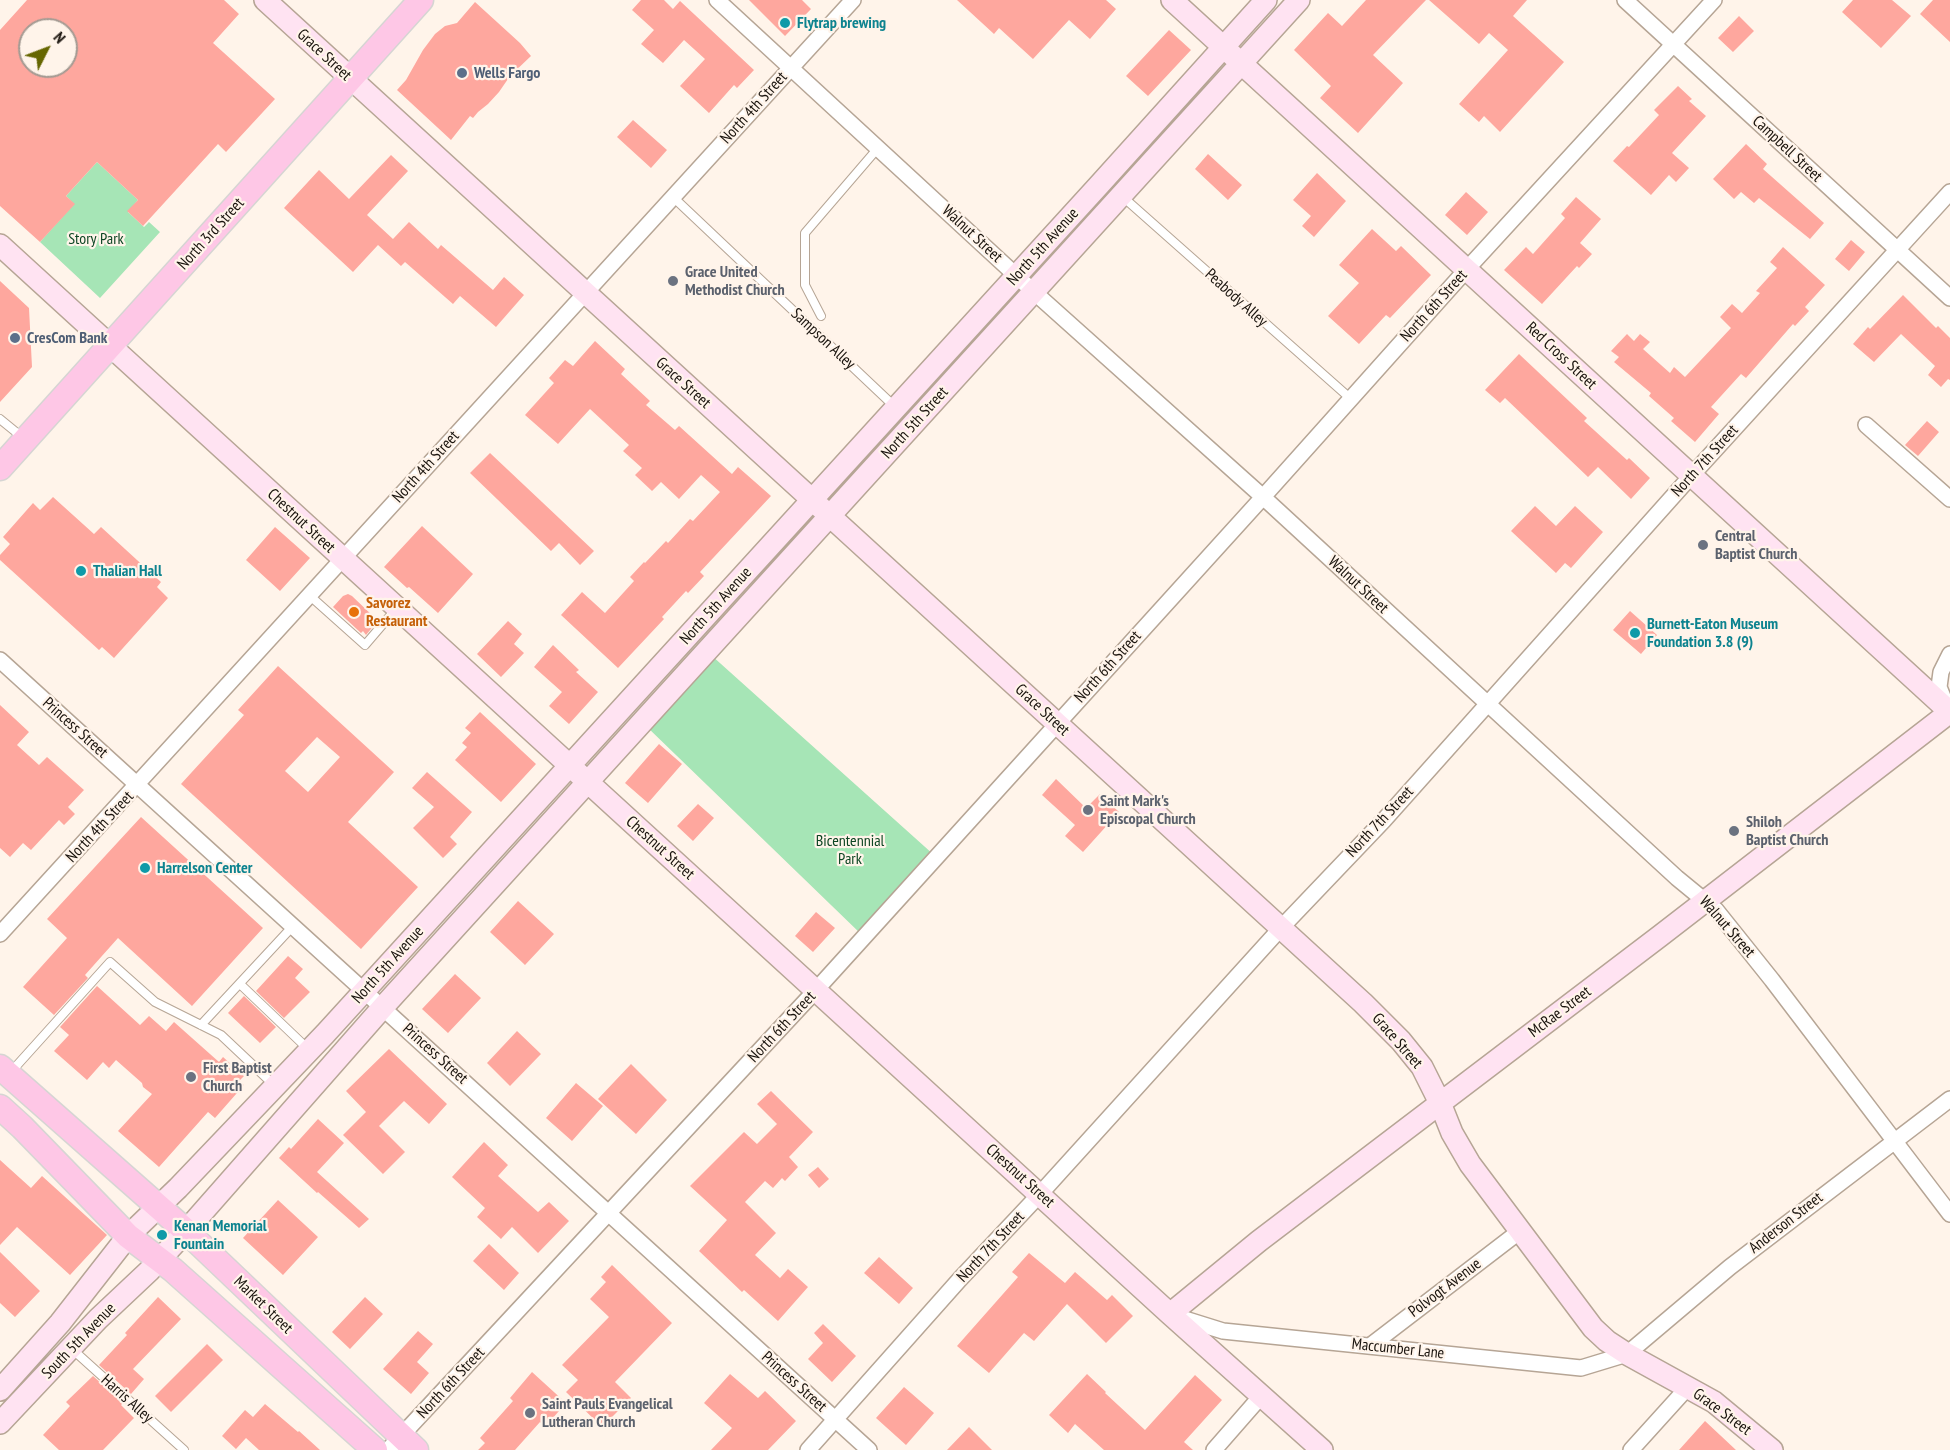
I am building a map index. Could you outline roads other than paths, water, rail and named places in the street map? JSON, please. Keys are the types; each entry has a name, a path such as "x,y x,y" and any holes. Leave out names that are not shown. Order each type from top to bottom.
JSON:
{"main road":[{"name":"North 3rd Street","path":"0,468 422,0"},
{"name":"Market Street","path":"4,1071 186,1231 402,1445"},
{"name":"Market Street","path":"0,1107 128,1236 173,1270 375,1450"}],"street":[{"name":"Grace Street","path":"265,0 1363,1003 1401,1041 1422,1067 1452,1133 1470,1164 1593,1328 1607,1341 1627,1354 1688,1387 1729,1413 1772,1450"},
{"name":"Walnut Street","path":"717,0 1677,878 1706,900 1772,980 1950,1214"},
{"name":"North 4th Street","path":"0,934 853,0"},
{"name":"Red Cross Street","path":"1172,0 1950,712"},
{"name":"North 5th Avenue","path":"159,1206 364,991 1266,0"},
{"path":"1241,63 1299,0"},
{"name":"Campbell Street","path":"1625,0 1950,298"},
{"name":"North 6th Street","path":"402,1445 610,1213 816,990 1263,497 1467,269 1714,0"},
{"name":"North 5th Street","path":"587,782 1241,63"},
{"name":"North 7th Street","path":"807,1450 1280,929 1384,819 1692,475 1950,192"},
{"name":"Chestnut Street","path":"0,245 1170,1314 1322,1450"},
{"path":"1866,425 1950,499"},
{"path":"1950,654 1941,672 1940,687 1950,712"},
{"name":"Princess Street","path":"0,660 869,1450"},
{"name":"McRae Street","path":"1170,1314 1258,1241 1950,712"},
{"name":"North 5th Avenue","path":"159,1260 383,1007 587,782"},
{"name":"Anderson Street","path":"1627,1354 1730,1267 1950,1099"},
{"name":"South 5th Avenue","path":"0,1390 60,1323 128,1236 159,1206"},
{"name":"Polvogt Avenue","path":"1370,1346 1520,1231"},
{"name":"South 5th Avenue","path":"0,1423 70,1348 159,1260"},
{"name":"Maccumber Lane","path":"1170,1314 1223,1331 1581,1368 1627,1354"},
{"path":"1631,1450 1688,1387"},
{"path":"1214,1450 1262,1395"}],"lane":[{"path":"821,316 804,285 806,233 878,148"},
{"name":"Peabody Alley","path":"1122,196 1351,399"},
{"name":"Sampson Alley","path":"673,197 896,407"},
{"path":"0,419 25,441"},
{"path":"309,595 364,645 397,609"},
{"path":"201,1025 293,926"},
{"path":"4,1071 110,962 155,1002 221,1035 275,1086"},
{"path":"240,984 309,1050"},
{"name":"Harris Alley","path":"70,1348 184,1450"}],"place":[{"name":"Flytrap brewing","path":"785,23"},
{"name":"Wells Fargo","path":"462,73"},
{"name":"Grace United Methodist Church","path":"673,281"},
{"name":"CresCom Bank","path":"15,338"},
{"name":"Central Baptist Church","path":"1703,545"},
{"name":"Thalian Hall","path":"81,571"},
{"name":"Savorez Restaurant","path":"354,612"},
{"name":"Burnett-Eaton Museum Foundation 3.8 (9)","path":"1635,633"},
{"name":"Saint Mark's Episcopal Church","path":"1088,810"},
{"name":"Shiloh Baptist Church","path":"1734,831"},
{"name":"Harrelson Center","path":"145,868"},
{"name":"First Baptist Church","path":"191,1077"},
{"name":"Kenan Memorial Fountain","path":"162,1235"},
{"name":"Saint Pauls Evangelical Lutheran Church","path":"530,1413"}],"park label":[{"name":"Story Park","path":"96,239"},
{"name":"Bicentennial Park","path":"850,850"}]}
